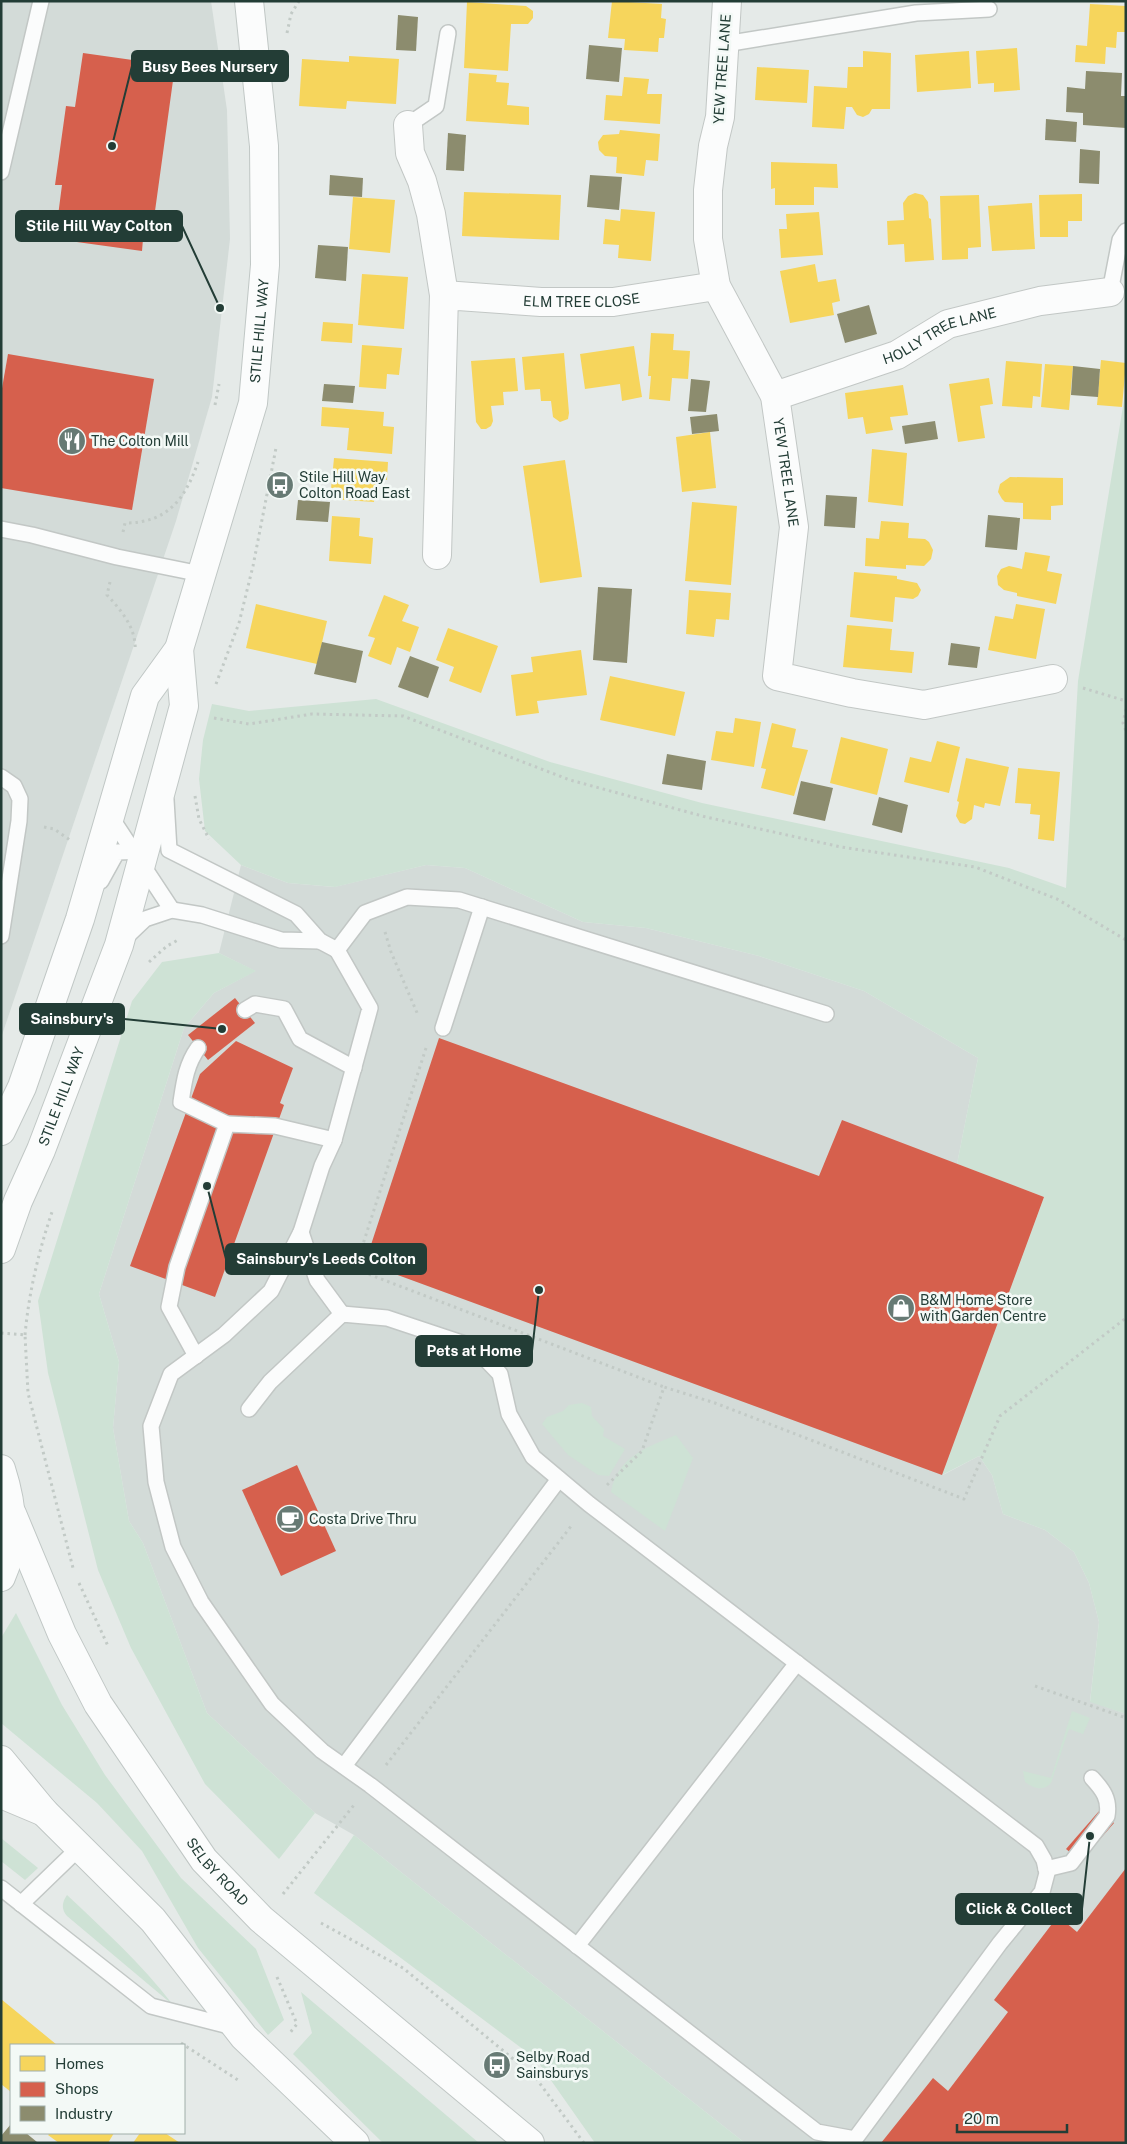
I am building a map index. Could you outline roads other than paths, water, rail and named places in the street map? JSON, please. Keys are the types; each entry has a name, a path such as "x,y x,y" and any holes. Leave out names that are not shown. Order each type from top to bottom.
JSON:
{"street":[{"name":"STILE HILL WAY","path":"1,1131 22,1087 80,919 145,696 179,650 253,403 265,265 264,146 249,1"},
{"name":"YEW TREE LANE","path":"726,1 720,117 713,146 708,190 708,239 716,286 775,396 794,527 777,676 852,693 924,705 1053,679"},
{"path":"408,125 410,153 422,181 431,214 444,295 436,555"},
{"name":"ELM TREE CLOSE","path":"444,295 541,302 613,302 716,286"},
{"name":"HOLLY TREE LANE","path":"775,396 897,355 948,324 1040,301 1110,292"},
{"name":"STILE HILL WAY","path":"1,1249 18,1201 41,1150 118,945 147,854 164,779 184,706 179,650"},
{"path":"1,1469 12,1514 7,1564 1,1577"},
{"name":"SELBY ROAD","path":"12,1514 62,1634 98,1704 204,1860 261,1918 530,2143"},
{"path":"1,1760 44,1812"},
{"path":"1,1778 44,1812 153,1920 237,2028 355,2143"},
{"path":"1,1794 44,1812"}],"lane":[{"path":"1,172 41,1"},
{"path":"725,44 916,13 989,9"},
{"path":"408,125 436,106 448,33"},
{"path":"1110,292 1120,240 1126,231"},
{"path":"1,529 117,557 201,574"},
{"path":"1,777 14,786 20,799 19,821 1,936"},
{"name":"STILE HILL WAY","path":"110,816 147,854 172,910"},
{"name":"STILE HILL WAY","path":"80,919 117,852 147,854 296,914 320,941 337,950"},
{"path":"301,1232 317,1280 342,1314 386,1318 474,1347 500,1374 509,1414 533,1457 589,1504 1036,1846 1044,1860 1046,1869 1042,1892 1000,1943 855,2139 817,2132 370,1784 322,1751 272,1704 201,1602 173,1546 156,1482 151,1426 171,1374 224,1335 271,1292 301,1232 322,1166 334,1140 370,1008 337,950 365,913 407,897 459,900 826,1014"},
{"path":"443,1028 482,907"},
{"name":"STILE HILL WAY","path":"118,945 145,919 172,910 202,915 281,940 320,941"},
{"path":"245,1010 255,1004 284,1009 300,1039 354,1068"},
{"path":"198,1048 190,1059 186,1071 181,1102 227,1124 275,1126 334,1140"},
{"path":"196,1356 169,1307 177,1267 227,1124"},
{"path":"248,1409 270,1382 342,1314"},
{"path":"344,1766 559,1479"},
{"path":"577,1946 797,1663"},
{"path":"1046,1869 1071,1863 1107,1816 1109,1806 1104,1791 1092,1778"},
{"path":"21,1904 80,1847"},
{"path":"1,1888 151,2006 237,2028"}],"place":[{"name":"Busy Bees Nursery","path":"112,146"},
{"name":"Stile Hill Way Colton","path":"220,308"},
{"name":"The Colton Mill","path":"72,441"},
{"name":"Stile Hill Way Colton Road East","path":"280,485"},
{"name":"Sainsbury's","path":"222,1029"},
{"name":"Sainsbury's Leeds Colton","path":"207,1186"},
{"name":"Pets at Home","path":"539,1290"},
{"name":"B&M Home Store with Garden Centre","path":"901,1308"},
{"name":"Costa Drive Thru","path":"290,1519"},
{"name":"Click & Collect","path":"1090,1836"},
{"name":"Selby Road Sainsburys","path":"497,2065"}]}
